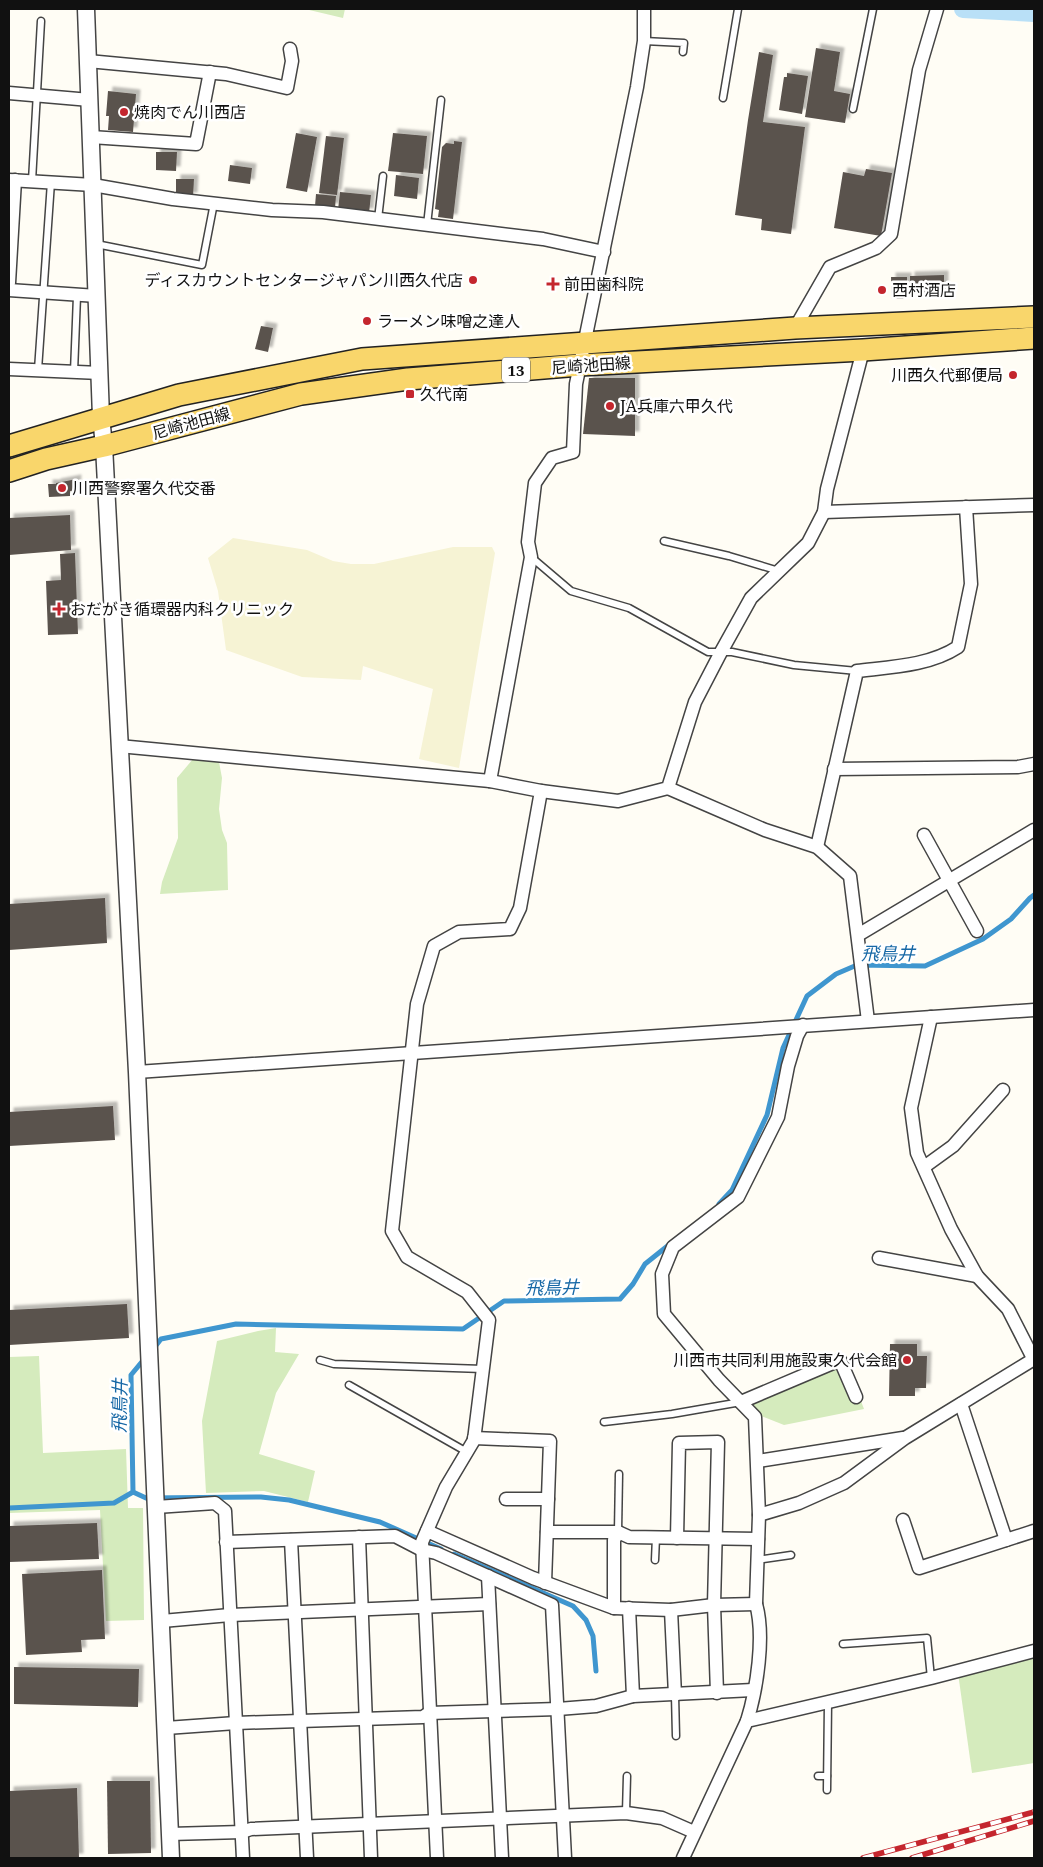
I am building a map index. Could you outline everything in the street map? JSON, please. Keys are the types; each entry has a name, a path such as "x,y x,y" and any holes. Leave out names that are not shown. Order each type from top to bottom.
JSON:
{"main road":[{"name":"尼崎池田線","path":"9,446 180,395 362,359 795,328 1034,316"},
{"name":"尼崎池田線","path":"9,471 46,459 104,446 301,394 408,379 580,365 864,350 1034,338"}],"street":[{"path":"86,9 101,417 137,1072 171,1858"},
{"path":"490,782 531,557 528,542 535,483 552,458 573,452 576,384 637,87 644,41 644,9"},
{"path":"795,328 830,267 876,248 890,234 919,70 937,9"},
{"path":"88,61 210,72 287,88 292,61 290,49"},
{"path":"91,137 196,144 210,72"},
{"path":"9,94 90,100"},
{"path":"9,283 12,180 93,185 173,200 272,210 323,212 543,239 604,252"},
{"path":"9,290 97,296"},
{"path":"668,788 695,702 751,598 781,572 808,543 824,512 827,489 864,350"},
{"path":"9,369 100,373"},
{"path":"824,512 1034,506"},
{"path":"817,847 857,671 913,663 947,654 958,648 971,584 966,507"},
{"path":"119,746 490,782 618,801 668,788 764,830 817,847 850,876 868,1021"},
{"path":"834,769 1018,767 1034,764"},
{"path":"437,1858 422,1542 446,1487 474,1438 489,1320 467,1292 406,1257 392,1231 417,1004 434,946 459,932 510,929 520,908 541,790"},
{"path":"858,935 1034,830"},
{"path":"924,835 977,931"},
{"path":"137,1072 1034,1010"},
{"path":"759,1516 799,1503 844,1483 905,1438 1034,1359 1008,1309 977,1276 951,1229 917,1153 911,1108 931,1016"},
{"path":"683,1858 747,1721 753,1702 753,1690 758,1671 760,1617 756,1604 759,1516 758,1461 755,1417 688,1346 664,1314 662,1274 673,1248 738,1197 778,1117 788,1066 797,1036 803,1025"},
{"path":"924,1166 953,1146 1003,1090"},
{"path":"879,1258 977,1276"},
{"path":"740,1402 840,1360 856,1397"},
{"path":"961,1404 1006,1540"},
{"path":"474,1438 550,1441 545,1583"},
{"path":"758,1461 905,1438"},
{"path":"677,1538 674,1444 718,1442 714,1605 716,1692"},
{"path":"506,1499 548,1499"},
{"path":"156,1507 215,1503 225,1511 243,1858"},
{"path":"904,1520 919,1568 1034,1531"},
{"path":"427,1531 545,1583 614,1608 671,1610 714,1605 756,1604"},
{"path":"547,1532 618,1532 629,1536 758,1539"},
{"path":"614,1608 614,1540 618,1532"},
{"path":"226,1542 395,1536 422,1550 436,1553 552,1604 565,1858"},
{"path":"358,1538 371,1858"},
{"path":"291,1540 307,1858"},
{"path":"488,1576 502,1858"},
{"path":"162,1621 230,1615 360,1608 489,1604"},
{"path":"629,1608 633,1696"},
{"path":"671,1610 675,1695"},
{"path":"747,1721 931,1678 1034,1651"},
{"path":"166,1728 299,1720 423,1717 429,1713 558,1709 596,1706 633,1696 753,1690"},
{"path":"170,1834 242,1832 251,1829 369,1825 563,1814 626,1813 662,1818 694,1832"}],"lane":[{"path":"723,98 738,9"},
{"path":"853,109 873,9"},
{"path":"32,181 41,20"},
{"path":"644,41 684,40 683,52"},
{"path":"427,225 441,100"},
{"path":"378,219 383,176"},
{"path":"38,370 51,182"},
{"path":"95,244 202,265 214,203"},
{"path":"74,372 77,296"},
{"path":"664,541 729,556 781,572"},
{"path":"531,557 571,591 629,608 708,652 732,652 794,665 857,671"},
{"path":"320,1360 334,1364 482,1369"},
{"path":"349,1385 466,1452"},
{"path":"604,1422 672,1414 740,1402"},
{"path":"618,1532 619,1474"},
{"path":"655,1560 656,1537"},
{"path":"757,1560 791,1554"},
{"path":"843,1644 927,1638 931,1678"},
{"path":"675,1695 676,1736"},
{"path":"826,1790 828,1703"},
{"path":"626,1813 627,1776"},
{"path":"818,1776 827,1776"}],"shaded area":[{"path":"233,538 307,550 333,561 351,564 374,564 453,547 492,547 495,553 459,768 419,759 433,689 363,666 361,680 302,677 226,650 218,591 208,558"}],"green space":[{"path":"305,9 345,9 343,18"},
{"path":"193,759 219,762 222,778 219,809 222,830 227,843 228,890 160,894 162,882 178,838 177,778"},
{"path":"276,1328 275,1352 299,1354 276,1393 259,1454 315,1471 308,1502 264,1491 206,1493 202,1421 217,1341"},
{"path":"39,1356 43,1453 126,1449 128,1508 143,1508 144,1620 106,1621 100,1510 9,1513 9,1357"},
{"path":"847,1365 864,1409 784,1425 759,1415 753,1403"},
{"path":"1034,1657 1034,1763 972,1773 958,1673"}],"building":[{"path":"816,48 840,52 834,91 850,94 845,123 805,117"},
{"path":"759,52 773,55 763,122 805,127 791,234 761,230 762,219 735,215"},
{"path":"787,73 808,76 802,114 779,110 784,77 787,77"},
{"path":"108,91 136,94 133,132 108,130 109,116 106,116"},
{"path":"296,133 317,137 307,192 286,188"},
{"path":"393,133 427,136 423,174 388,171"},
{"path":"326,136 344,138 337,195 319,193"},
{"path":"454,141 462,142 453,219 438,217 439,210 435,209 442,147 446,143 454,144"},
{"path":"156,152 177,152 176,171 156,170"},
{"path":"230,165 252,168 250,184 228,181"},
{"path":"866,169 892,173 881,236 834,228 843,172 864,176"},
{"path":"396,175 419,178 417,199 394,196"},
{"path":"176,179 194,179 193,197 176,197"},
{"path":"340,192 371,195 369,213 338,210"},
{"path":"316,194 336,196 335,208 315,206"},
{"path":"944,275 944,296 910,296 910,276"},
{"path":"891,277 907,277 907,299 892,299"},
{"path":"261,326 273,328 268,352 255,349"},
{"name":"JA兵庫六甲久代","path":"589,378 635,378 635,436 583,434"},
{"name":"川西警察署久代交番","path":"77,479 76,491 70,491 70,496 49,497 48,484"},
{"path":"70,515 71,550 9,555 9,518"},
{"path":"75,553 78,634 48,635 46,581 61,580 60,554"},
{"path":"105,898 107,943 9,950 9,904"},
{"path":"113,1106 115,1140 9,1146 9,1112"},
{"path":"127,1304 129,1338 9,1345 9,1310"},
{"path":"890,1344 917,1344 917,1356 927,1356 926,1388 915,1388 915,1396 889,1396"},
{"path":"97,1523 99,1559 9,1562 9,1526"},
{"path":"102,1570 105,1639 81,1640 82,1652 26,1655 22,1574"},
{"path":"14,1667 139,1669 138,1707 14,1704"},
{"path":"107,1781 150,1781 151,1853 108,1854"},
{"path":"77,1788 79,1858 9,1858 9,1791"}],"waterway":[{"path":"963,9 1034,13"},
{"name":"飛鳥井","path":"719,1204 732,1190 767,1115 783,1048 807,996 836,974 857,965 925,966 983,939 1011,919 1034,895"},
{"name":"飛鳥井","path":"154,1348 161,1339 236,1324 463,1329 504,1301 620,1299 633,1284 645,1264 670,1244"},
{"name":"飛鳥井","path":"9,1508 114,1503 133,1492 131,1375 145,1358"},
{"path":"133,1492 146,1498 261,1497 289,1500 380,1522 441,1549"},
{"path":"454,1554 573,1606 586,1620 593,1636 596,1671"}],"railway":[{"path":"863,1858 1034,1812"},
{"path":"912,1858 1034,1821"}],"place":[{"name":"焼肉でん川西店","path":"124,112"},
{"name":"ディスカウントセンタージャパン川西久代店","path":"473,280"},
{"name":"前田歯科院","path":"553,284"},
{"name":"西村酒店","path":"882,290"},
{"name":"ラーメン味噌之達人","path":"367,321"},
{"name":"川西久代郵便局","path":"1013,375"},
{"name":"久代南","path":"410,394"},
{"name":"JA兵庫六甲久代","path":"610,406"},
{"name":"川西警察署久代交番","path":"62,488"},
{"name":"おだがき循環器内科クリニック","path":"59,609"},
{"name":"川西市共同利用施設東久代会館","path":"907,1360"}]}
